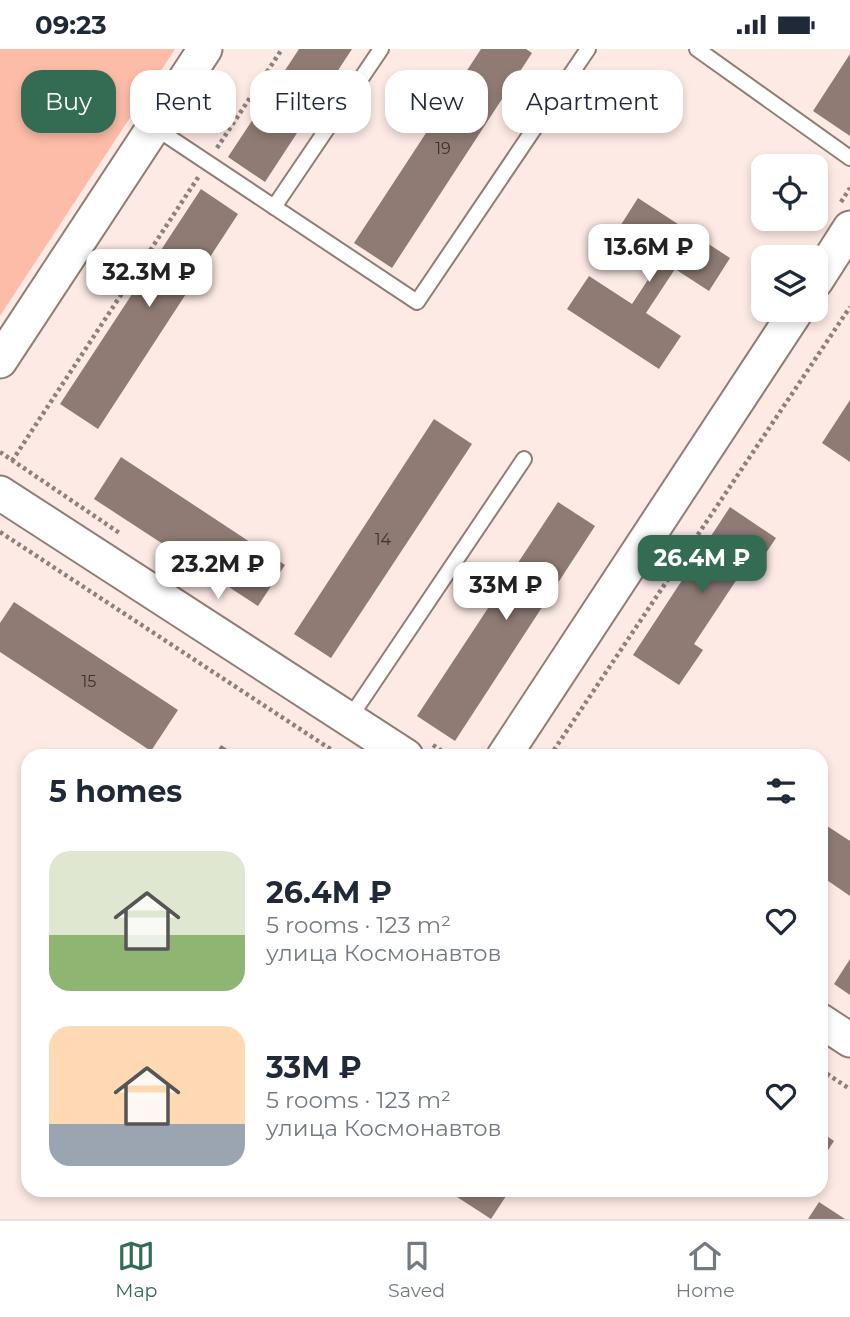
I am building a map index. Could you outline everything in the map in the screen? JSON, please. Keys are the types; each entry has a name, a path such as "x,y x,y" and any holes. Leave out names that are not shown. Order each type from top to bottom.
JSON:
{"street":[{"path":"191,70 205,49"},
{"path":"0,361 149,133"},
{"path":"828,262 850,228"},
{"path":"509,749 789,322"},
{"path":"3,481 395,749"},
{"path":"828,1025 850,1039"}],"lane":[{"path":"274,207 381,49"},
{"path":"162,133 417,302 588,49"},
{"path":"697,49 850,158"},
{"path":"349,719 524,459"}],"path":[{"path":"3,481 282,49"},
{"path":"555,749 850,307"},
{"path":"0,532 330,749"},
{"path":"828,1075 850,1089"}],"shaded area":[{"path":"0,49 175,49 161,70 130,70 130,118 0,316"}],"building":[{"path":"299,49 352,49 338,70 285,70"},
{"path":"481,49 526,49 532,53 521,70 502,70 502,99 488,121 488,70 467,70"},
{"path":"850,54 850,136 813,111"},
{"path":"250,124 250,133 297,133 265,182 228,157"},
{"path":"426,133 480,133 392,268 354,243"},
{"path":"201,189 238,214 98,429 60,404"},
{"path":"638,198 730,258 709,291 675,269 646,313 681,336 659,369 567,309 589,276 632,304 661,260 617,231"},
{"path":"850,400 850,462 822,443"},
{"path":"434,419 472,444 331,658 294,634"},
{"path":"121,457 285,565 258,606 94,499"},
{"path":"558,502 595,526 455,741 417,716"},
{"path":"730,507 776,538 753,572 745,567 694,644 703,650 679,685 633,655"},
{"path":"14,602 178,710 152,749 148,749 0,652 0,623"},
{"path":"828,827 850,841 850,896 828,881"},
{"path":"850,959 850,995 834,984"},
{"path":"828,1137 834,1141 828,1150"},
{"path":"457,1197 505,1197 491,1219"},
{"path":"819,1202 845,1219 808,1219"}]}
